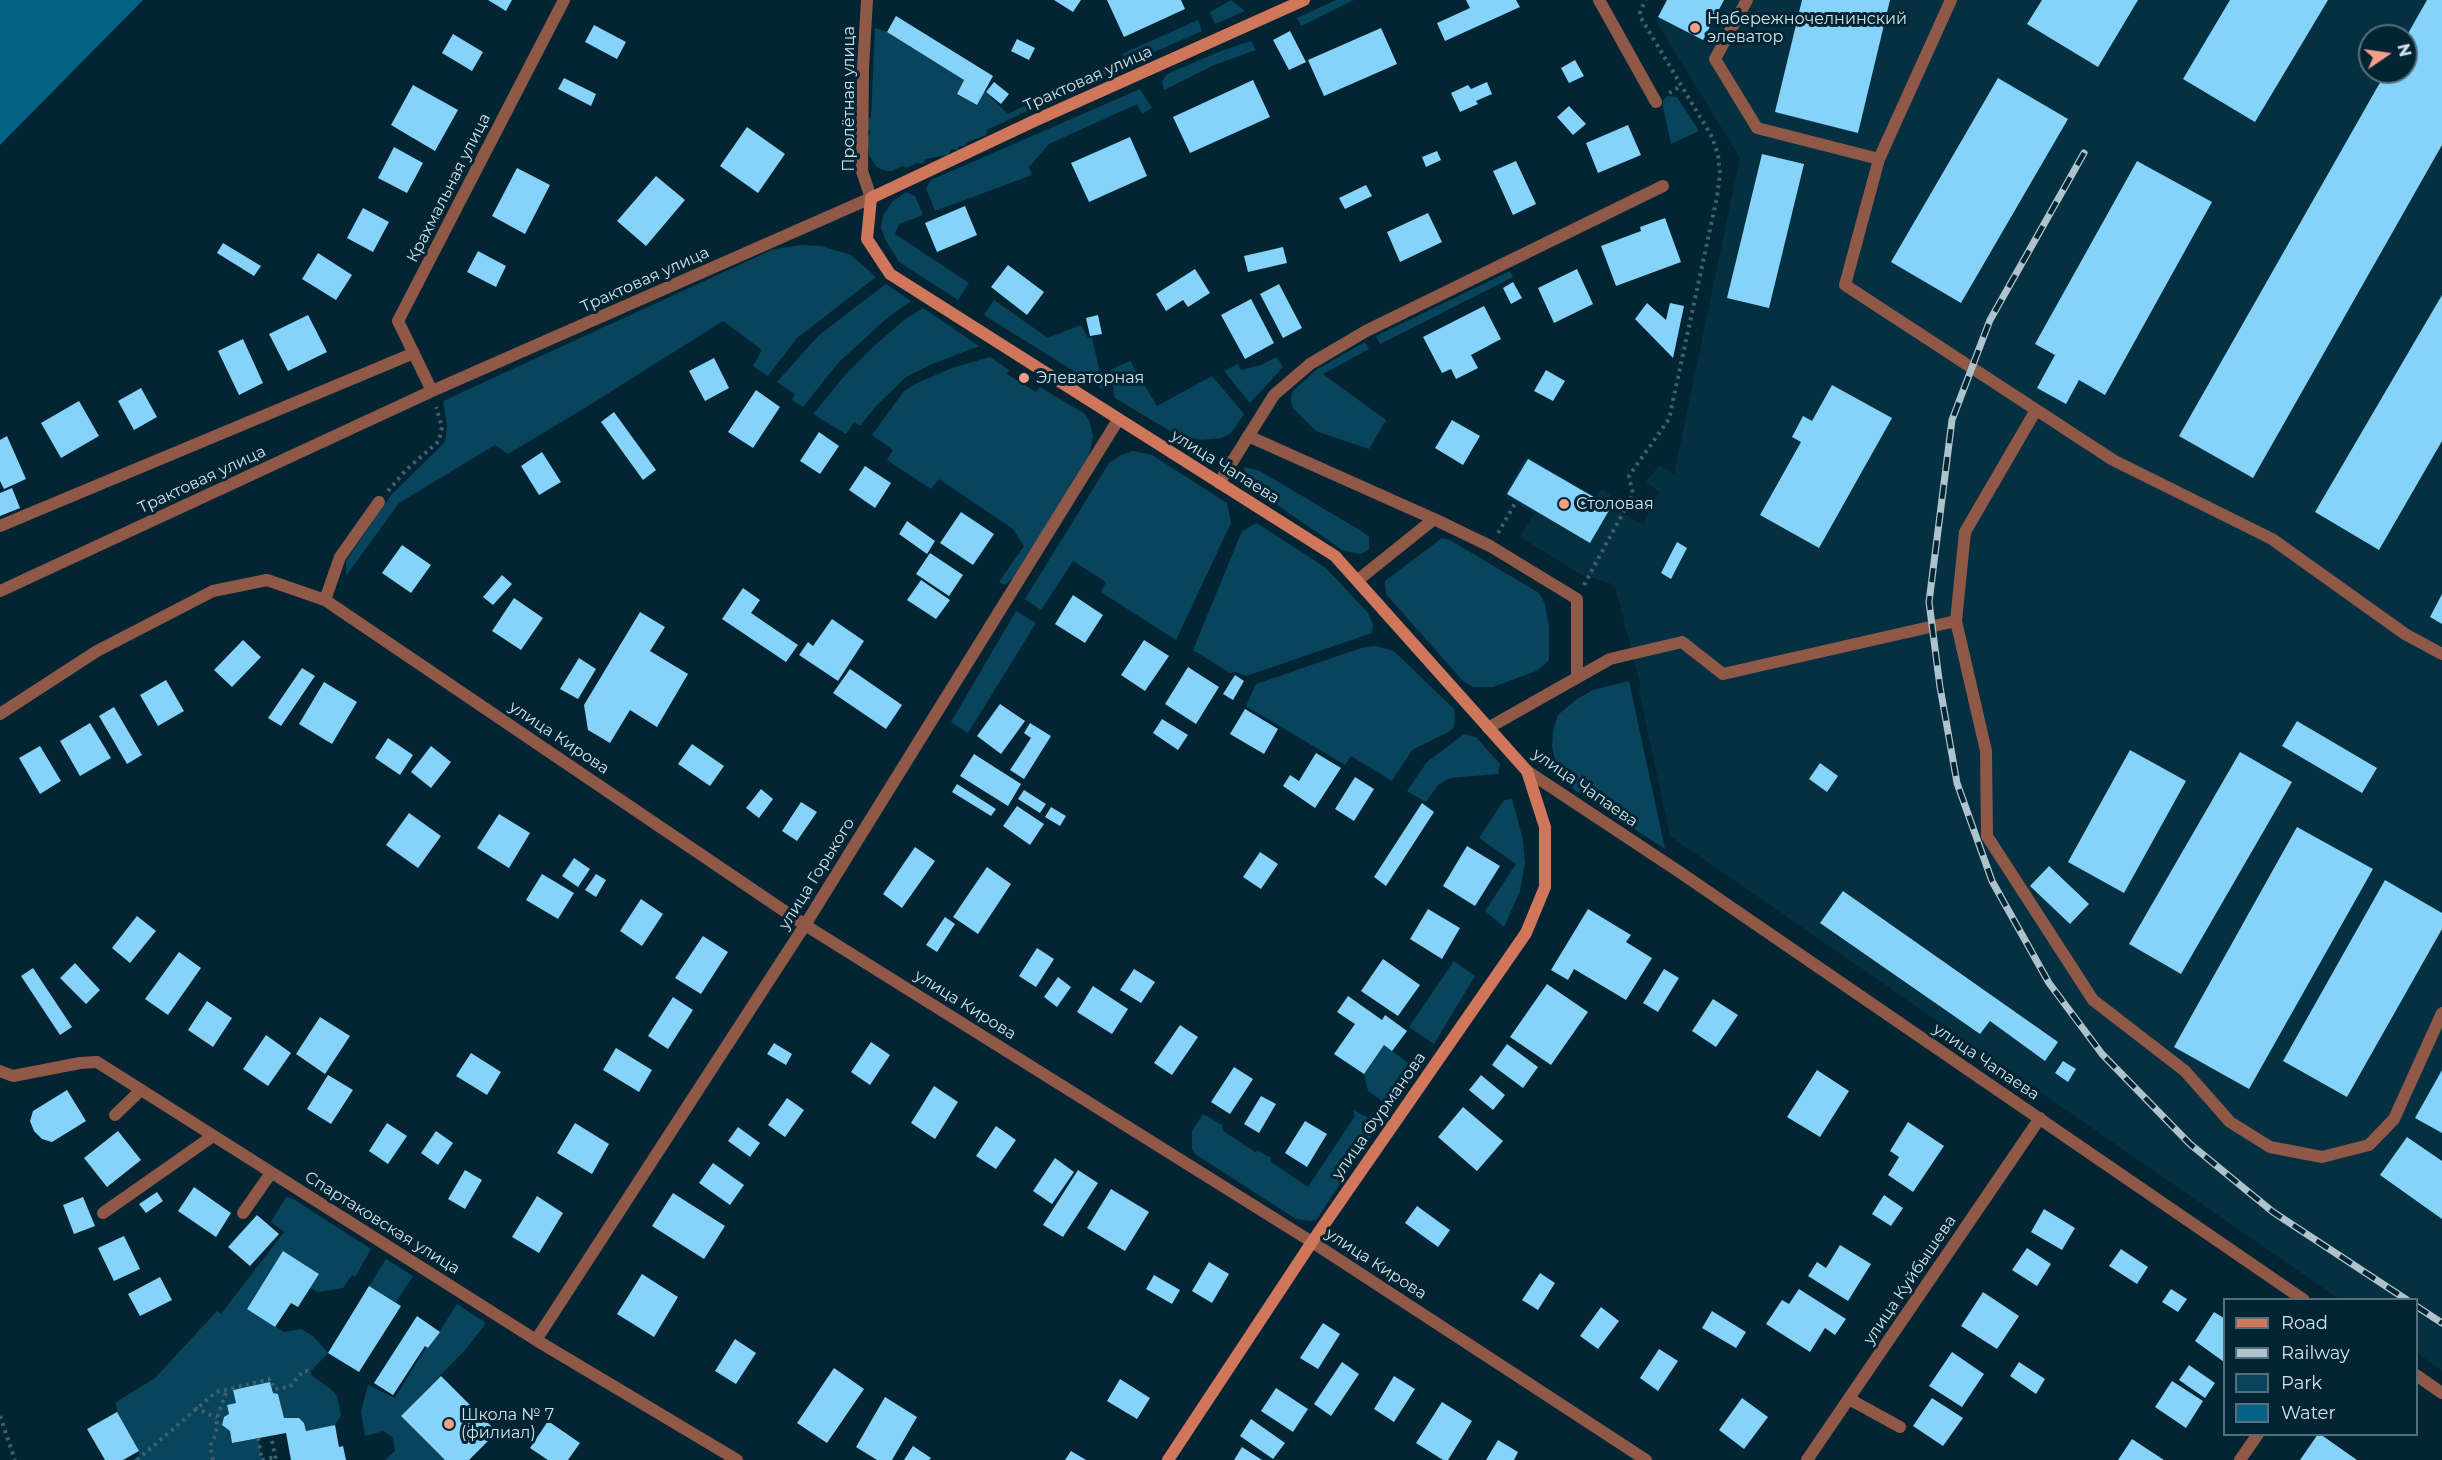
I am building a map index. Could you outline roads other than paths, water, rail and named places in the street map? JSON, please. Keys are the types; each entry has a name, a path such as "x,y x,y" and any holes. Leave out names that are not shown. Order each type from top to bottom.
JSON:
{"street":[{"name":"Крахмальная улица","path":"432,392 398,321 564,0"},
{"name":"Пролётная улица","path":"867,0 863,68 862,171 871,198"},
{"name":"Трактовая улица","path":"0,591 432,392 871,198 1076,102 1304,0"},
{"path":"1599,0 1656,102"},
{"path":"1747,0 1715,58 1757,128 1879,159"},
{"path":"1951,0 1879,159 1845,285 2113,460 2272,540 2406,634 2442,654"},
{"path":"1219,483 1274,395 1310,364 1366,331 1663,186"},
{"name":"улица Чапаева","path":"871,198 867,239 890,274 1335,556 1409,642 1527,771 1681,873 2303,1298"},
{"path":"0,526 414,353"},
{"path":"2036,410 1965,532 1956,621 1986,752 1986,836 2093,1000 2185,1071 2230,1122 2270,1147 2322,1157 2369,1145 2394,1119 2442,1013"},
{"name":"улица Горького","path":"536,1340 805,925 1118,420"},
{"path":"1248,436 1490,546 1577,599 1577,677"},
{"path":"325,600 340,557 379,502"},
{"path":"1358,580 1434,519"},
{"name":"улица Кирова","path":"0,714 97,651 213,591 267,580 325,600 805,925 1312,1242 1646,1460"},
{"path":"1488,728 1610,659 1682,642 1723,674 1956,621"},
{"name":"улица Фурманова","path":"1168,1460 1312,1242 1526,933 1545,887 1545,827 1527,771"},
{"name":"Спартаковская улица","path":"0,1071 13,1076 80,1063 97,1062 536,1340 737,1460"},
{"path":"115,1115 141,1090"},
{"name":"улица Куйбышева","path":"1807,1460 2040,1119"},
{"path":"103,1213 213,1136"},
{"path":"243,1213 271,1173"},
{"path":"2418,1377 2442,1393"},
{"path":"1849,1399 1900,1427"},
{"path":"2240,1460 2257,1436"}],"water":[{"path":"0,0 143,0 0,145"}],"railway":[{"path":"2084,153 1990,320 1952,420 1929,602 1940,687 1957,783 1992,881 2049,983 2102,1054 2190,1144 2273,1212 2404,1298"},
{"path":"2418,1307 2442,1323"}],"place":[{"name":"Набережночелнинский элеватор","path":"1695,28"},
{"name":"Элеваторная","path":"1024,378"},
{"name":"Столовая","path":"1564,504"},
{"name":"Школа № 7 (филиал)","path":"449,1424"}]}
